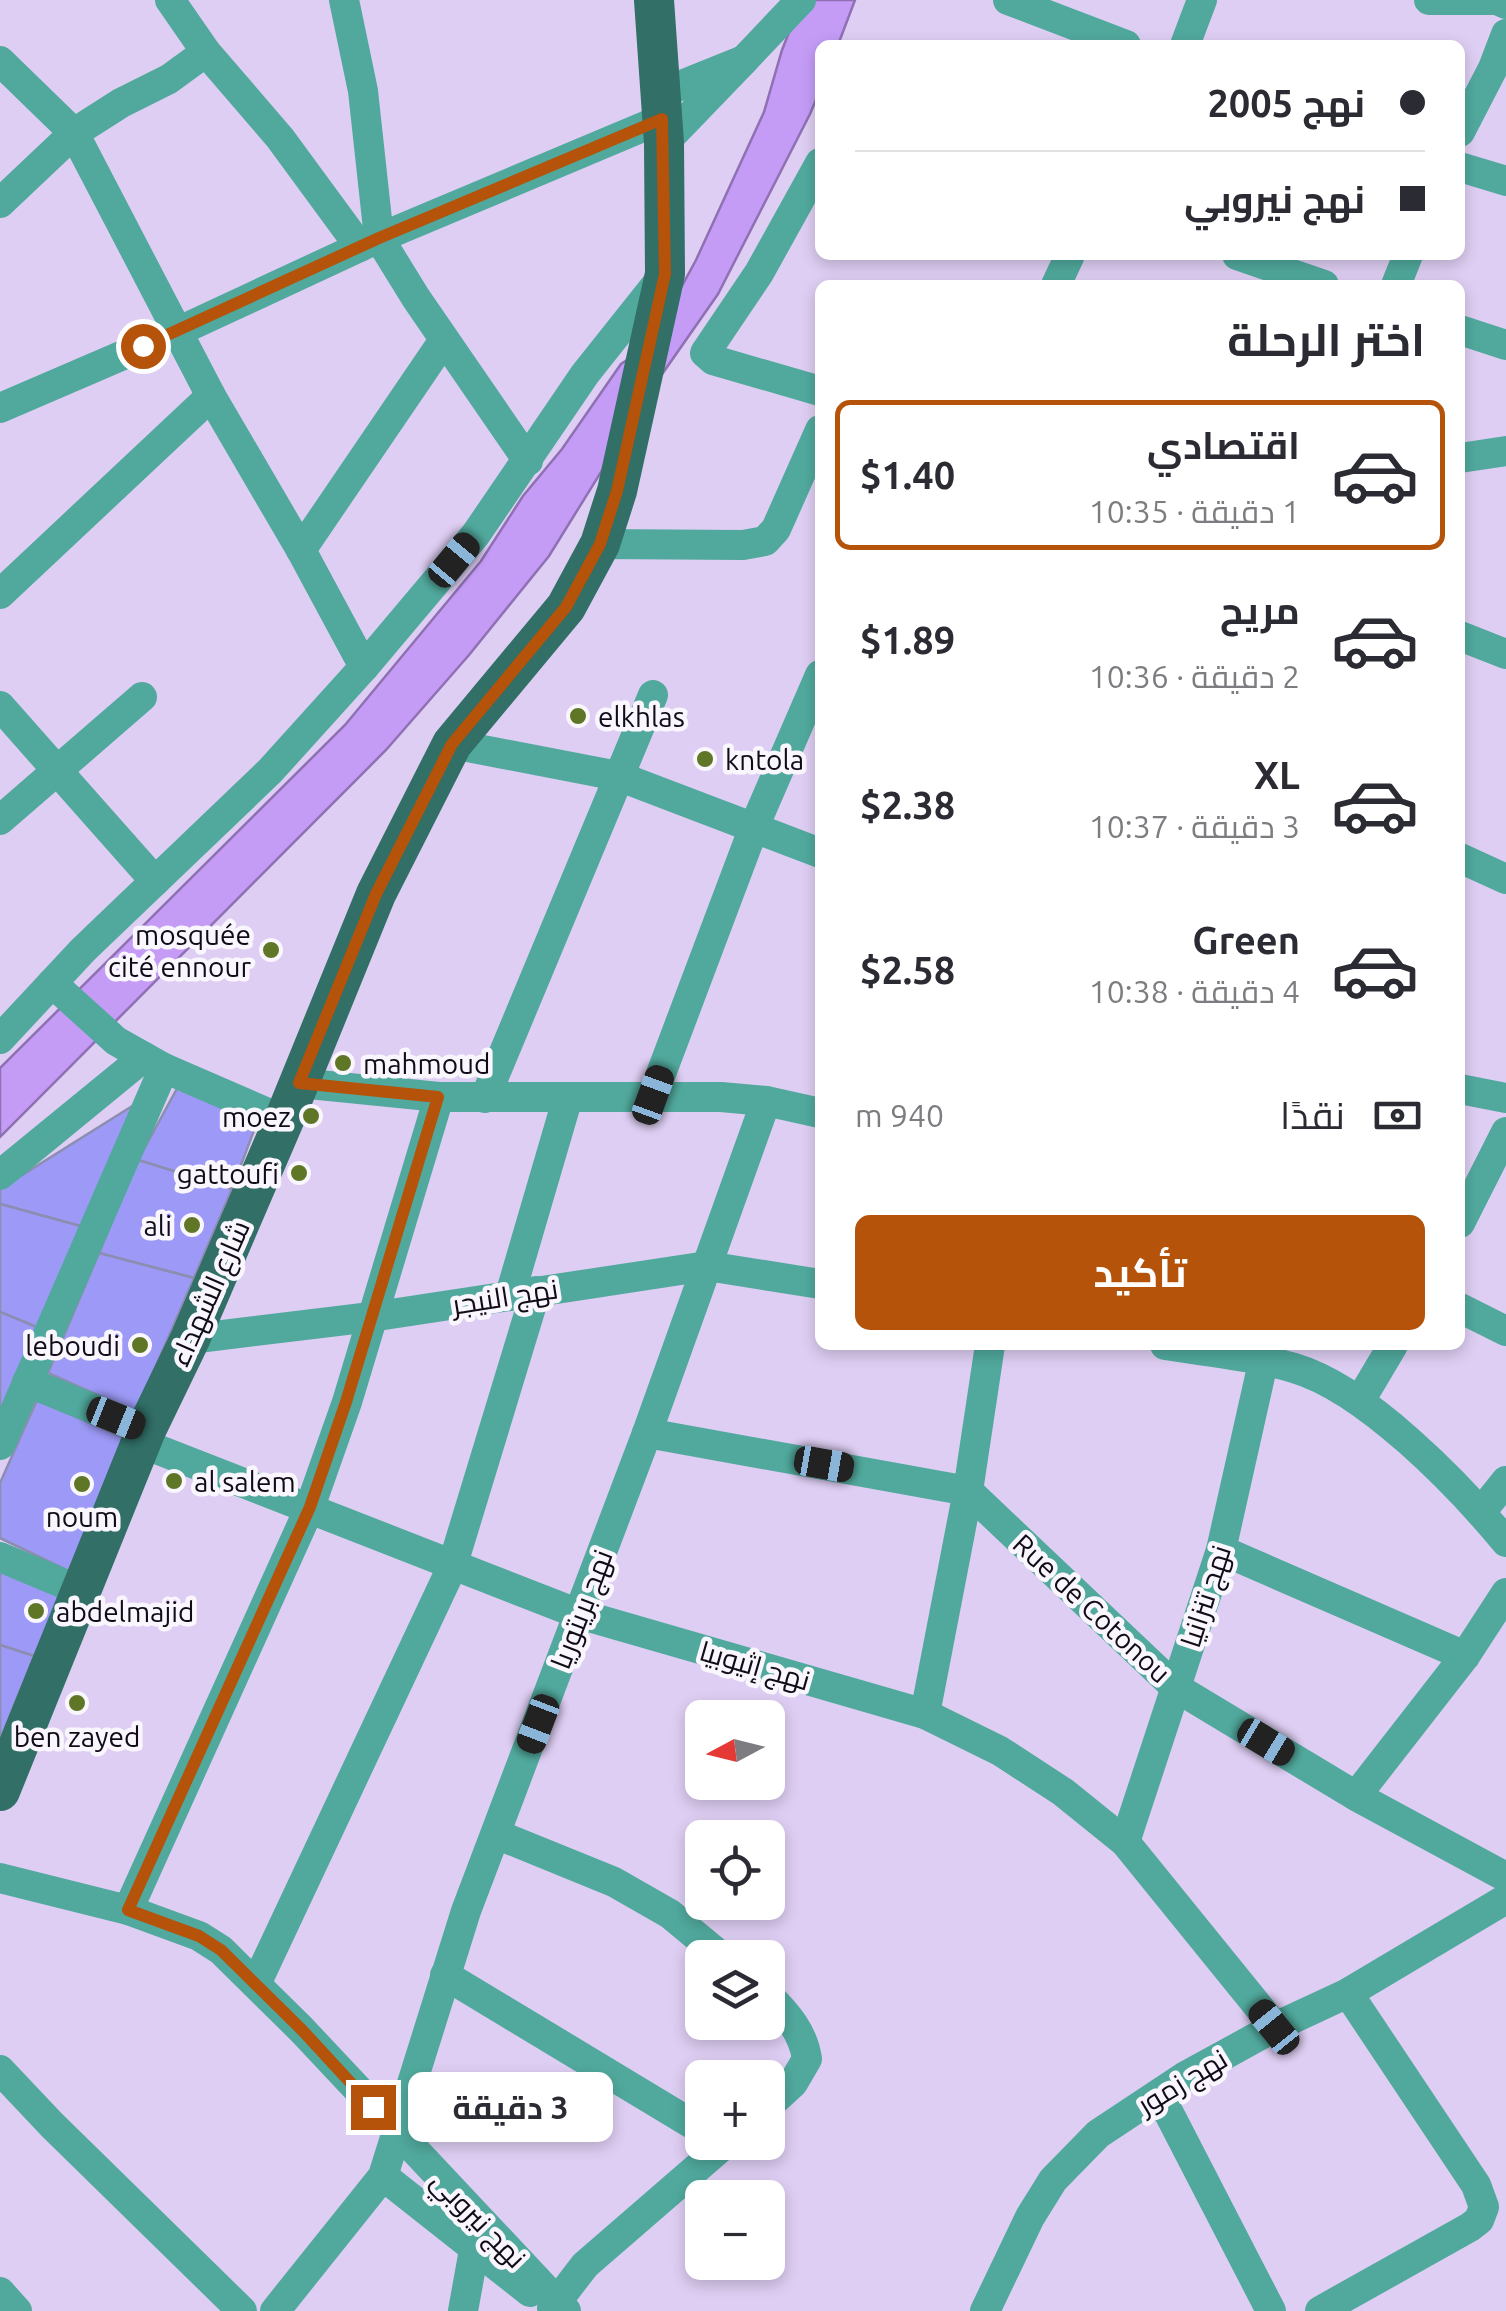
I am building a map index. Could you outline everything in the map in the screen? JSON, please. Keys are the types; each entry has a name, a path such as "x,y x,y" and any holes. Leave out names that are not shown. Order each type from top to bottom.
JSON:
{"main road":[{"name":"شارع الشهداء","path":"0,1791 144,1436 284,1120 376,894 452,744 566,607 600,544 617,491 665,274 663,118 654,0"}],"street":[{"path":"170,0 206,52 370,242 528,461"},
{"path":"344,0 363,91 370,242"},
{"path":"0,408 370,242 663,118 744,60 802,0"},
{"path":"1008,0 1113,40"},
{"path":"1187,40 1202,0"},
{"path":"1429,0 1505,2"},
{"path":"1465,122 1506,34"},
{"path":"0,203 74,133 121,103 170,80 206,52"},
{"path":"663,118 744,60"},
{"path":"0,61 74,133 211,396 364,667"},
{"path":"1465,169 1506,181"},
{"path":"815,172 759,272 705,353 713,360 815,389"},
{"path":"1239,266 1302,280"},
{"path":"0,1039 270,770 364,667 476,534 585,374 665,274"},
{"path":"1465,332 1506,345"},
{"path":"301,550 444,340"},
{"path":"0,594 211,396"},
{"path":"600,544 743,545 765,541 776,529 815,441"},
{"path":"1465,457 1506,452"},
{"path":"1465,638 1506,654"},
{"path":"653,1095 754,827 815,684"},
{"path":"485,1098 653,695"},
{"path":"0,820 142,697"},
{"path":"0,706 155,881"},
{"path":"452,744 618,776 815,851"},
{"path":"1465,870 1506,878"},
{"path":"56,987 116,1041 154,1063 284,1120"},
{"path":"0,1175 154,1063"},
{"path":"0,1445 154,1063"},
{"path":"299,1083 438,1097 653,1095 815,1108"},
{"path":"1465,1089 1506,1098"},
{"path":"128,1910 310,1507 346,1402 438,1097"},
{"path":"256,1984 452,1567 523,1293 568,1097"},
{"name":"نهج بريتوريا","path":"384,2176 444,1975 648,1433 766,1101"},
{"path":"1465,1213 1506,1132"},
{"name":"نهج النيجر","path":"190,1339 371,1318 707,1266 815,1283"},
{"path":"1465,1310 1506,1331"},
{"path":"926,1714 968,1491 989,1350"},
{"path":"1222,1350 1266,1354 1360,1399 1481,1512 1506,1542"},
{"path":"1360,1399 1390,1350"},
{"name":"نهج تنزانيا","path":"1125,1842 1221,1550 1266,1354"},
{"name":"نهج إثيوبيا","path":"27,1382 452,1567 579,1614 926,1714 1000,1751 1063,1792 1125,1842 1274,2027"},
{"path":"648,1433 968,1491"},
{"path":"1481,1512 1506,1481"},
{"name":"Rue de Cotonou","path":"968,1491 1175,1687 1356,1796 1506,1877"},
{"path":"1221,1550 1464,1656"},
{"path":"0,1558 81,1591"},
{"path":"1356,1796 1464,1656 1506,1593"},
{"path":"496,1834 614,1882 670,1914 701,1940"},
{"name":"نهج نيروبي","path":"0,1878 128,1910 199,1936 221,1950 397,2132 558,2308"},
{"name":"نهج زمور","path":"985,2311 1030,2217 1053,2180 1098,2134 1274,2027 1348,1993 1506,1899"},
{"path":"444,1975 685,2120"},
{"path":"1320,2311 1470,2227 1479,2220 1484,2208 1476,2185 1348,1993"},
{"path":"785,2011 798,2031 807,2060 785,2090"},
{"path":"0,2070 242,2311"},
{"path":"1159,2094 1271,2311"},
{"path":"274,2311 384,2176 474,2250 558,2308 586,2265 706,2160"},
{"path":"463,2311 474,2250"},
{"path":"0,2292 17,2311"}],"shaded area":[{"path":"802,0 855,0 840,40 815,40 815,102 718,294 658,380 549,556 386,750 0,1137 0,1068 345,725 481,561 523,496 562,449 621,364 650,345 696,260 764,112"}],"building":[{"path":"179,1085 256,1125 232,1189 138,1160"},
{"path":"145,1098 84,1227 0,1204 0,1189"},
{"path":"138,1160 232,1189 194,1278 99,1253"},
{"path":"0,1204 84,1227 39,1328 0,1312"},
{"path":"99,1253 194,1278 136,1412 48,1373"},
{"path":"0,1312 39,1328 0,1417"},
{"path":"37,1400 132,1441 75,1574 0,1538 0,1483"},
{"path":"0,1571 62,1595 34,1656 0,1645"},
{"path":"0,1645 34,1656 0,1740"}],"place":[{"name":"elkhlas","path":"578,716"},
{"name":"kntola","path":"705,759"},
{"name":"mosquée cité ennour","path":"271,950"},
{"name":"mahmoud","path":"343,1063"},
{"name":"moez","path":"311,1116"},
{"name":"gattoufi","path":"299,1173"},
{"name":"ali","path":"192,1225"},
{"name":"leboudi","path":"140,1345"},
{"name":"al salem","path":"174,1481"},
{"name":"noum","path":"82,1484"},
{"name":"abdelmajid","path":"36,1611"},
{"name":"ben zayed","path":"77,1703"}],"route":[{"path":"143,346 379,238 662,119 665,274 617,491 600,544 566,607 452,744 376,894 299,1083 358,1092 438,1097 346,1402 310,1507 128,1910 199,1936 221,1950 373,2107"}]}
